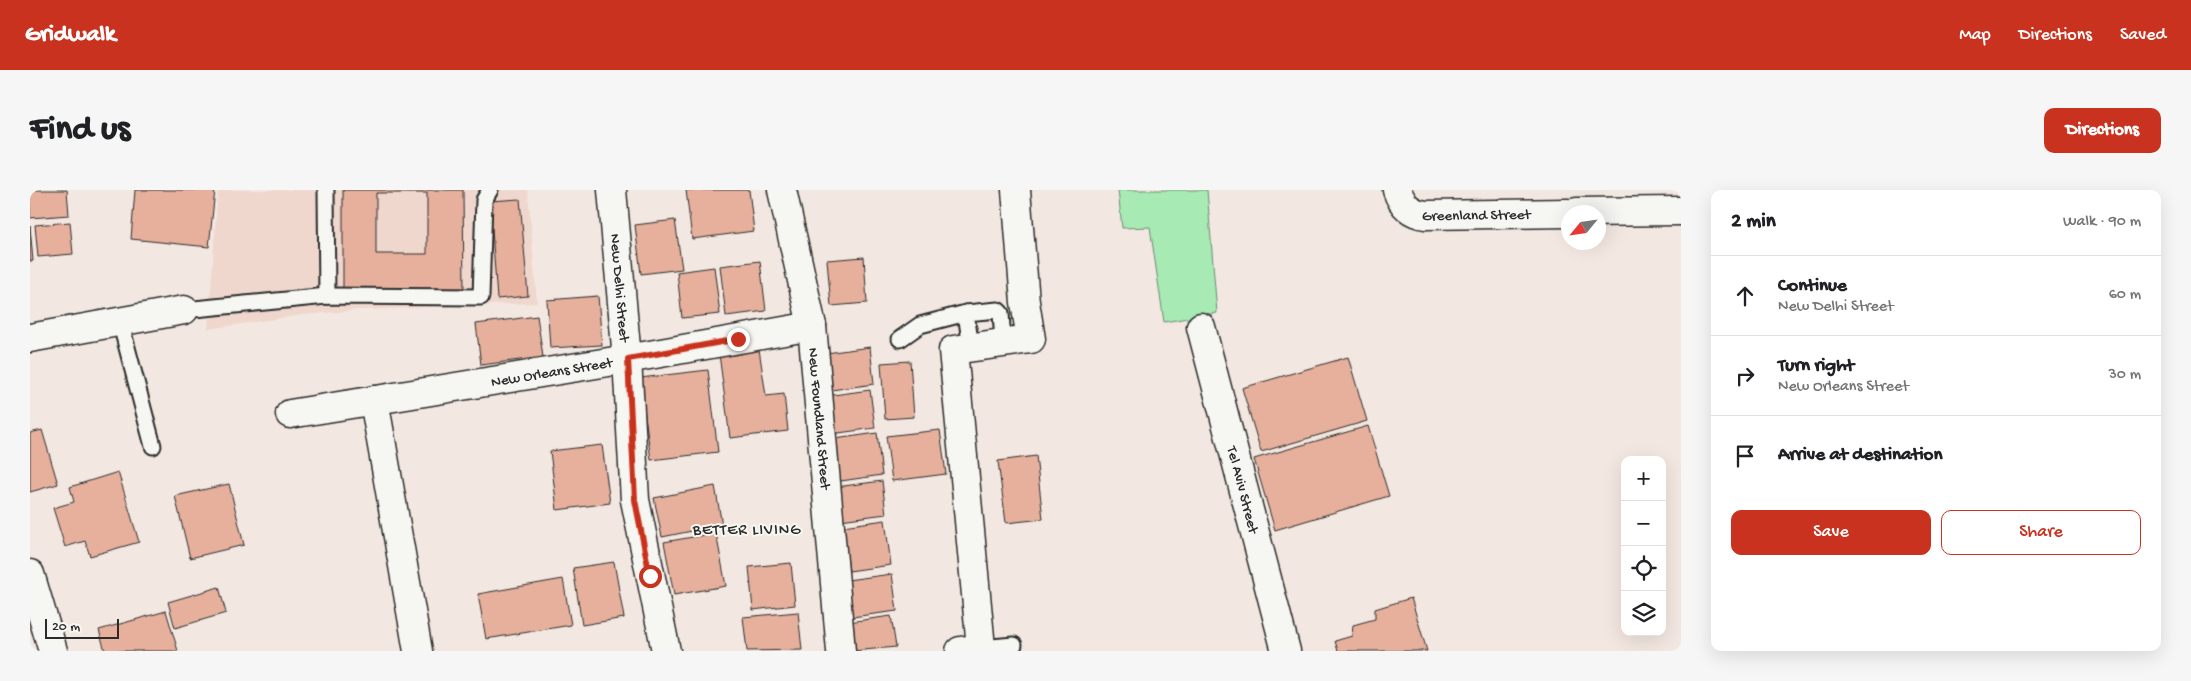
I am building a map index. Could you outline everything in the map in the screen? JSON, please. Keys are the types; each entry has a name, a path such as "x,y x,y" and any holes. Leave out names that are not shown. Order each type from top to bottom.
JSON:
{"street":[{"name":"New Delhi Street","path":"612,190 628,359 635,500 666,651"},
{"name":"New Foundland Street","path":"782,190 812,326 841,651"},
{"path":"971,649 953,350 1031,339 1025,302 1016,190"},
{"name":"Greenland Street","path":"1397,190 1401,201 1407,208 1414,213 1426,215 1561,213"},
{"path":"1606,212 1681,211"},
{"path":"30,338 184,310"},
{"name":"New Orleans Street","path":"290,414 628,359 812,326"},
{"name":"Tel Aviv Street","path":"1201,326 1286,651"},
{"path":"374,400 418,651"},
{"path":"30,574 53,651"}],"lane":[{"path":"326,190 327,296"},
{"path":"184,310 327,296 481,296 484,200 490,190"},
{"path":"900,339 920,325 966,313 998,310 1001,313 1003,342"},
{"path":"966,313 971,348"},
{"path":"120,321 153,446"},
{"path":"971,649 1014,645"}],"shaded area":[{"path":"218,190 528,190 537,303 360,310 303,315 208,329"}],"green space":[{"path":"1118,190 1207,190 1217,313 1164,322 1150,227 1122,228"}],"building":[{"path":"30,190 67,190 69,215 30,218"},
{"path":"135,190 215,190 209,247 131,239"},
{"path":"343,190 463,190 464,292 343,292","holes":["376,193 427,193 427,254 376,254"]},
{"path":"686,190 749,190 754,231 692,239"},
{"path":"520,199 528,296 497,299 490,201"},
{"path":"675,220 682,269 641,274 635,225"},
{"path":"70,222 73,254 38,257 35,225"},
{"path":"30,226 33,261 30,261"},
{"path":"864,257 867,303 831,306 827,260"},
{"path":"760,261 766,311 726,316 720,266"},
{"path":"714,267 720,314 682,318 677,272"},
{"path":"598,296 602,345 550,348 547,300"},
{"path":"537,316 543,357 481,365 476,324"},
{"path":"870,347 874,384 824,391 819,354"},
{"path":"759,349 766,396 784,394 788,431 730,438 719,354"},
{"path":"1348,357 1367,421 1261,452 1242,388"},
{"path":"910,361 914,417 885,419 881,363"},
{"path":"708,370 718,452 651,460 640,378"},
{"path":"870,390 875,428 831,434 826,396"},
{"path":"1368,426 1389,496 1275,530 1254,459"},
{"path":"42,430 58,484 30,492 30,433"},
{"path":"940,430 946,474 892,481 886,436"},
{"path":"877,433 882,475 834,482 828,440"},
{"path":"602,445 610,503 557,510 550,451"},
{"path":"1036,456 1043,519 1006,523 998,461"},
{"path":"118,472 139,542 90,556 85,541 65,547 53,508 74,502 70,487"},
{"path":"882,481 886,514 840,520 836,487"},
{"path":"229,484 244,545 190,558 175,496"},
{"path":"715,486 722,525 662,537 654,498"},
{"path":"885,520 891,565 849,571 843,526"},
{"path":"716,533 726,586 674,595 664,542"},
{"path":"614,562 624,618 582,625 573,568"},
{"path":"791,563 795,605 753,610 749,567"},
{"path":"892,574 897,611 852,617 847,580"},
{"path":"563,579 571,625 486,639 478,594"},
{"path":"219,587 226,613 175,628 168,602"},
{"path":"1411,598 1427,651 1338,651 1335,641 1352,636 1353,625 1375,619 1375,609"},
{"path":"166,611 178,651 105,651 99,630"},
{"path":"798,612 802,650 747,651 743,617"},
{"path":"891,616 896,647 853,651 849,622"}],"district":[{"name":"BETTER LIVING","path":"747,528"}],"route":[{"path":"650,576 635,500 628,359 738,339"}]}
